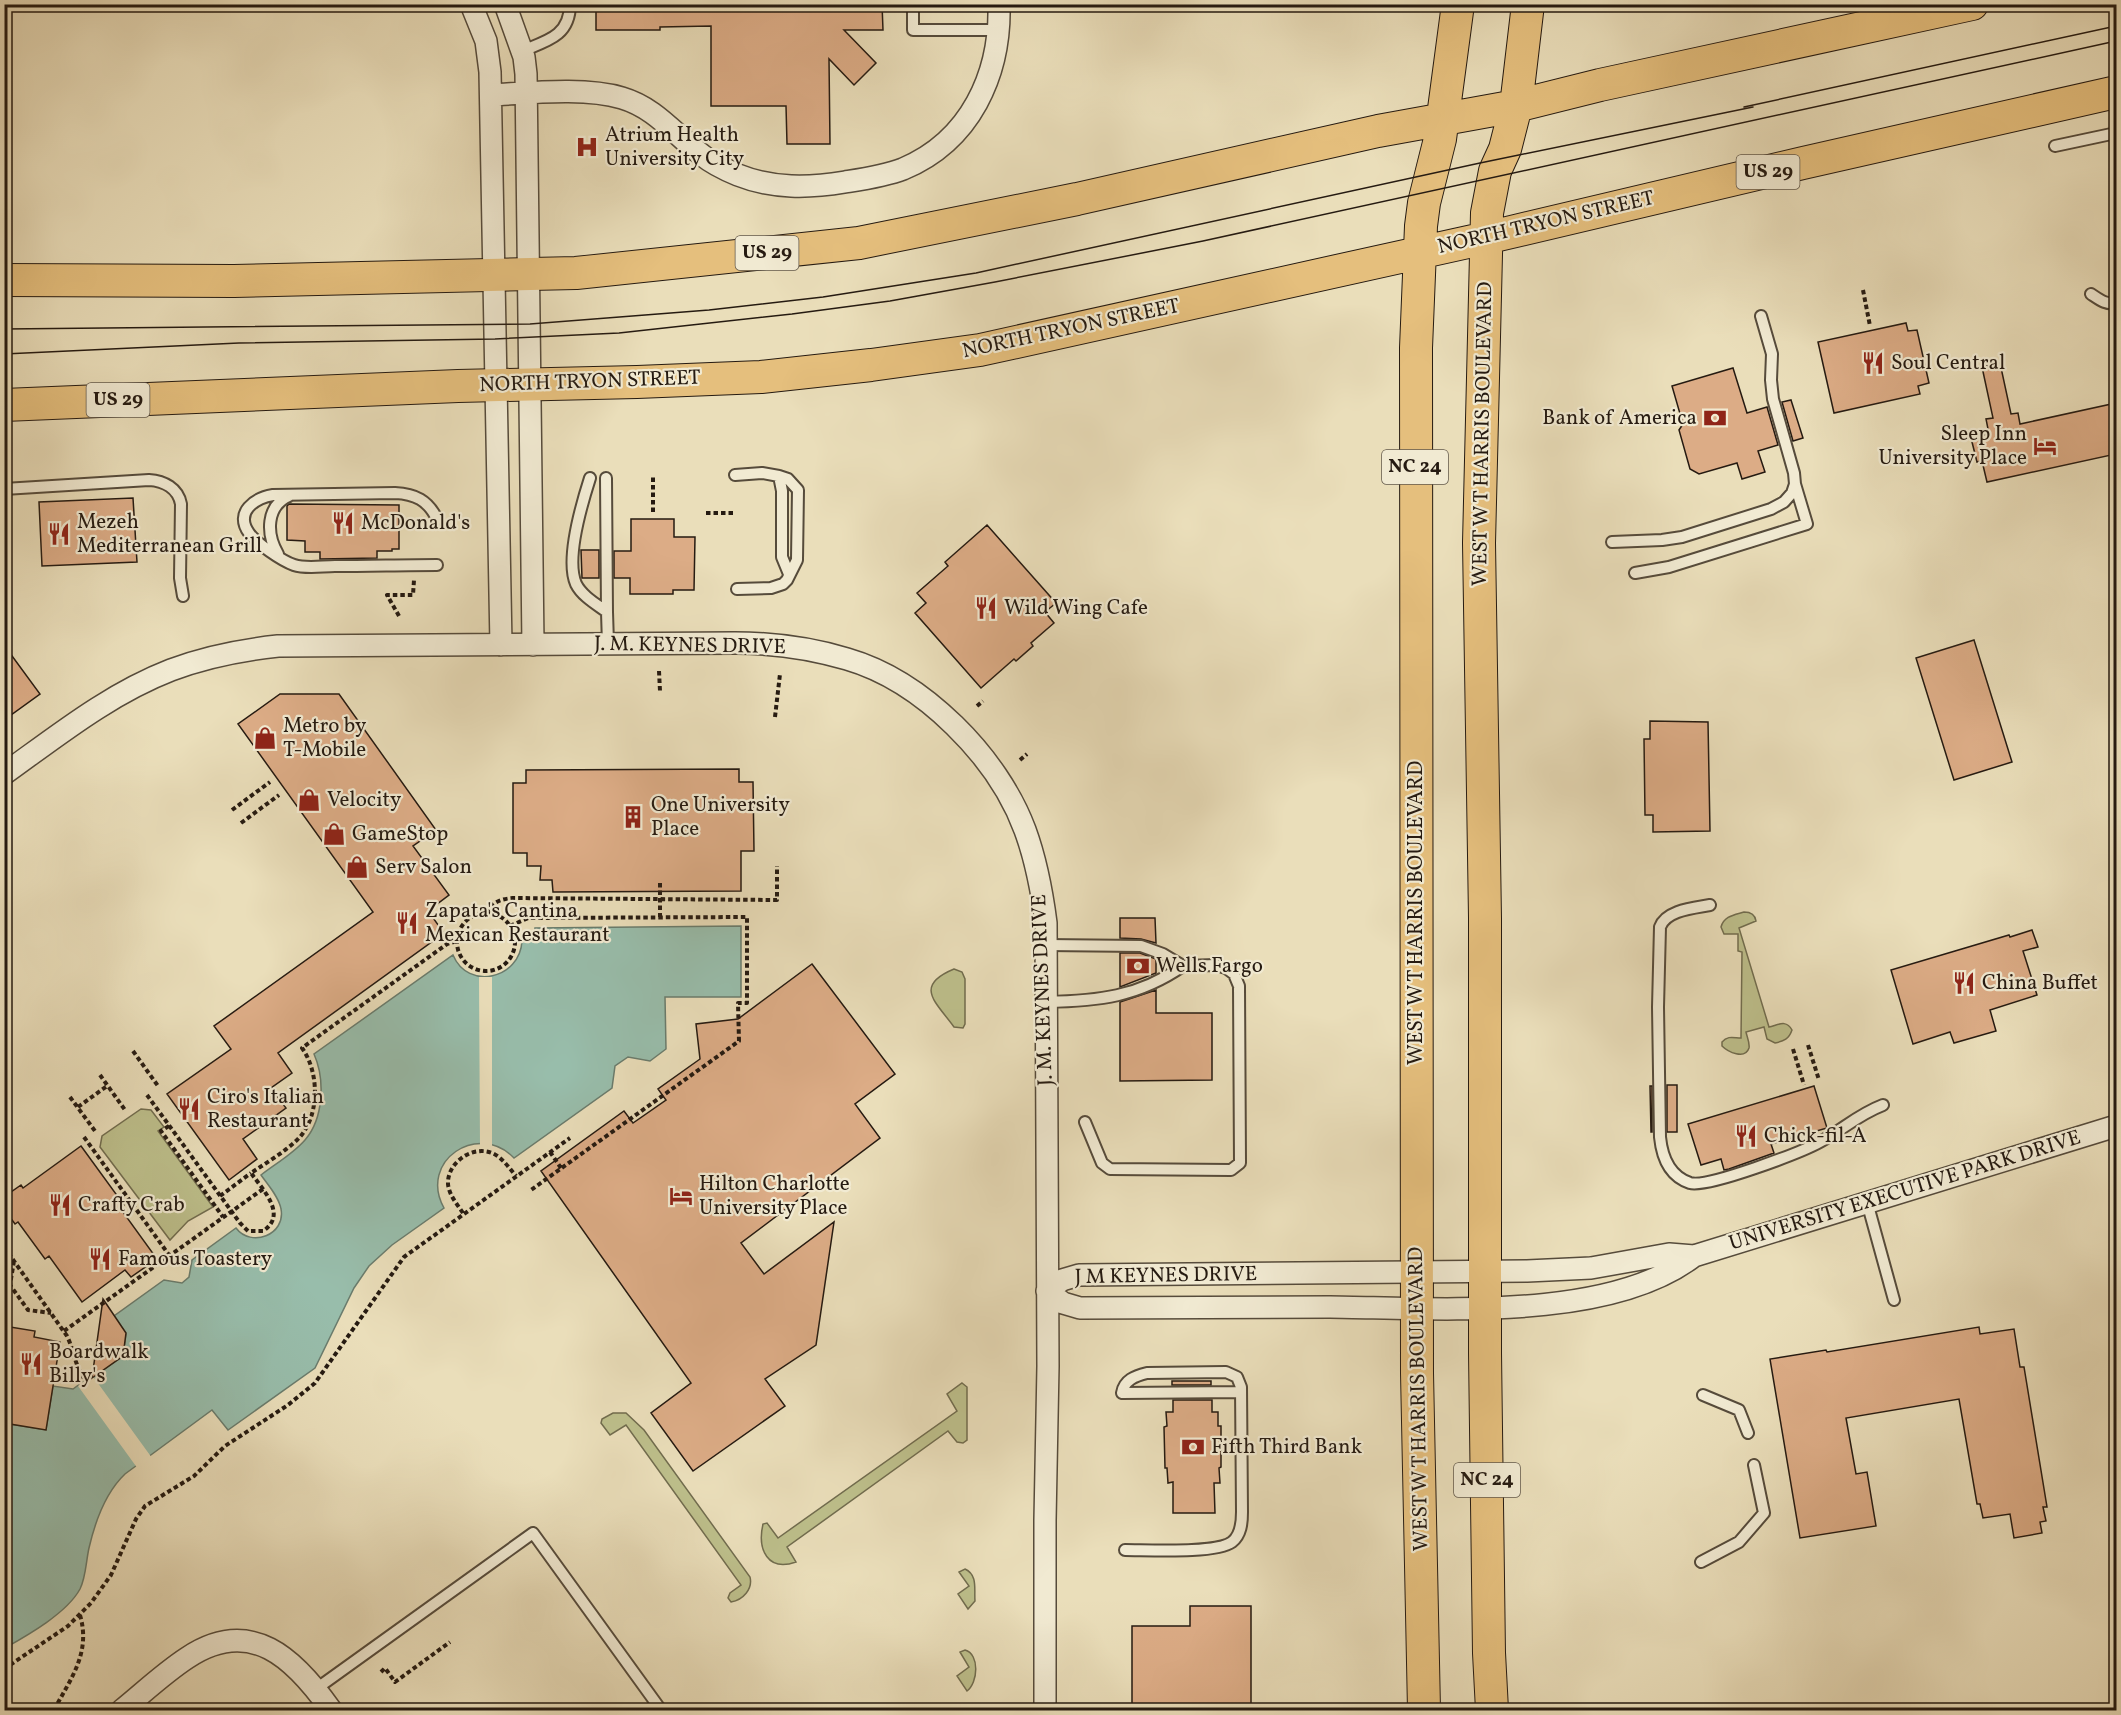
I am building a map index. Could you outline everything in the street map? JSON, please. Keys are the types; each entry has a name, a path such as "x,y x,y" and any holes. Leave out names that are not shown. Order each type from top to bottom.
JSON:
{"main road":[{"name":"NC 24","path":"1443,118 1458,4"},
{"name":"NC 24","path":"1486,238 1490,192 1495,171 1511,129 1516,106 1528,4"},
{"name":"US 29","path":"4,280 234,281 576,273 859,243 1077,199 1372,132 1516,106 1600,85 1972,4"},
{"name":"NORTH TRYON STREET","path":"4,405 496,385 761,377 871,366 980,350 1486,238 1814,160 2116,92"},
{"name":"WEST W T HARRIS BOULEVARD","path":"1424,1710 1417,1373 1416,408 1419,252 1424,202 1436,158 1443,118"},
{"name":"WEST W T HARRIS BOULEVARD","path":"1486,238 1479,543 1485,895 1485,1307 1489,1653 1492,1710"}],"street":[{"path":"471,4 486,41 490,72 501,645"},
{"path":"506,4 525,65 533,645"},
{"path":"491,95 598,93 625,98 655,113 702,156 736,174 771,185 834,184 901,170 931,154 956,133 979,102 993,66 999,30 999,4"},
{"name":"J. M. KEYNES DRIVE","path":"4,774 114,697 162,674 207,658 289,646 758,643 803,648 850,659 887,676 939,712 972,744 1001,783 1016,810 1028,837 1040,883 1046,923 1045,1710"},
{"name":"UNIVERSITY EXECUTIVE PARK DRIVE","path":"1418,1308 1485,1307 1587,1299 1656,1279 1680,1267 1694,1256 2116,1126"},
{"name":"UNIVERSITY EXECUTIVE PARK DRIVE","path":"1485,1272 1591,1268 1669,1254 1694,1256"},
{"name":"J M KEYNES DRIVE","path":"1418,1308 1080,1308 1063,1303 1047,1291 1062,1280 1079,1275 1485,1272"},
{"path":"122,1710 187,1657 216,1643 244,1640 272,1649 296,1667 331,1710"}],"lane":[{"path":"522,51 558,34 569,20 570,4"},
{"path":"913,4 913,30 999,30"},
{"path":"2055,146 2116,133"},
{"path":"2091,294 2102,302 2116,303"},
{"path":"1635,573 1669,567 1807,524 1773,399 1772,354 1761,316"},
{"path":"735,475 762,473 779,476 788,479 796,486 799,496 797,560 786,582 765,589 737,589"},
{"path":"779,476 782,491 782,557 789,574"},
{"path":"590,478 576,533 575,581 581,591 607,612"},
{"path":"606,478 608,644"},
{"path":"4,489 149,480 165,483 180,498 180,578 183,596"},
{"path":"1612,542 1662,540 1704,531 1771,509 1784,502 1792,493 1795,484"},
{"path":"437,519 432,508 424,501 407,493 273,495 260,498 249,505 245,515 245,525 249,532 294,565 437,565"},
{"path":"282,558 272,542 270,519 273,509 279,502 292,495"},
{"path":"1710,904 1670,915 1662,920 1660,927 1658,995 1660,1137 1666,1165 1692,1183 1708,1182 1797,1154 1864,1113 1883,1105"},
{"path":"1046,945 1141,946 1163,954 1183,966 1222,966 1230,970 1238,980 1240,1153 1238,1166 1230,1170 1110,1169 1102,1163 1085,1122"},
{"path":"1046,1002 1105,999 1130,993 1160,981 1183,966"},
{"path":"1867,1202 1894,1300"},
{"path":"1125,1550 1212,1549 1224,1546 1235,1538 1240,1530 1242,1519 1241,1392 1239,1380 1226,1372 1148,1373 1136,1376 1127,1382 1122,1393 1241,1392"},
{"path":"1703,1395 1739,1410 1748,1432"},
{"path":"1701,1562 1739,1542 1764,1513 1755,1465"},
{"path":"316,1689 533,1533 661,1710"}],"path":[{"path":"1863,290 1870,326"},
{"path":"653,477 653,512"},
{"path":"706,513 735,513"},
{"path":"399,616 387,595 413,595 413,565"},
{"path":"659,671 660,691"},
{"path":"774,717 780,674"},
{"path":"977,706 983,701"},
{"path":"1020,760 1027,754"},
{"path":"232,810 270,782"},
{"path":"241,823 279,795"},
{"path":"486,913 490,906 499,900 513,898 777,900 777,866"},
{"path":"660,883 660,917"},
{"path":"486,913 497,915 510,926 515,943 511,957 500,967 486,971 473,968 464,961 457,941 459,930 466,921 475,915 486,913"},
{"path":"510,926 528,918 747,917 747,1003 738,1003 740,1041 531,1190"},
{"path":"220,1196 296,1141 307,1125 315,1094 312,1070 302,1048 447,944 457,941"},
{"path":"486,971 486,977"},
{"path":"1808,1044 1819,1080"},
{"path":"1793,1049 1804,1085"},
{"path":"133,1051 158,1086"},
{"path":"99,1075 125,1110"},
{"path":"78,1107 107,1086"},
{"path":"147,1095 231,1212 248,1231 259,1232 267,1229 273,1222 275,1211 251,1173"},
{"path":"70,1097 95,1131"},
{"path":"169,1126 161,1131 223,1217"},
{"path":"84,1137 169,1255"},
{"path":"4,1669 49,1640 80,1615 111,1575 141,1512 204,1467 225,1446 307,1392 329,1366 397,1265 411,1251 570,1138"},
{"path":"463,1213 450,1194 448,1185 449,1174 458,1160 475,1152 491,1152 501,1159 516,1176"},
{"path":"550,1152 561,1168"},
{"path":"64,1331 263,1189"},
{"path":"4,1247 64,1331 72,1346 76,1366 85,1380"},
{"path":"14,1260 10,1285 28,1310 51,1313"},
{"path":"54,1710 81,1658 85,1641 80,1615"},
{"path":"381,1672 385,1668 395,1682 450,1642"}],"shaded area":[{"path":"1744,912 1752,914 1756,921 1739,928 1769,1027 1784,1024 1792,1030 1786,1039 1775,1043 1767,1039 1764,1027 1746,1032 1749,1048 1744,1054 1740,1054 1722,1046 1722,1042 1729,1038 1741,1038 1742,952 1738,951 1738,934 1724,934 1721,927 1727,918"},
{"path":"741,926 741,997 665,997 666,1049 650,1061 628,1057 615,1066 612,1088 514,1158 500,1148 484,1144 469,1145 456,1152 445,1162 439,1175 438,1191 444,1208 392,1245 369,1266 354,1288 315,1368 228,1430 212,1410 125,1474 112,1490 102,1508 91,1538 82,1584 74,1598 46,1623 5,1648 4,1423 46,1430 53,1386 73,1389 92,1375 93,1370 102,1371 123,1356 126,1334 114,1316 164,1280 182,1283 189,1277 192,1260 236,1228 242,1234 258,1238 273,1232 281,1218 281,1209 273,1191 261,1175 300,1145 316,1121 321,1086 314,1054 453,955 460,966 470,973 492,976 503,972 519,954 522,941 535,941 535,928"},
{"path":"954,969 962,972 965,979 965,1024 963,1028 954,1027 932,995 931,988 934,982 941,975"},
{"path":"141,1109 151,1110 164,1127 158,1131 213,1207 188,1221 170,1240 100,1147 102,1136"},
{"path":"962,1383 967,1387 967,1440 963,1443 957,1442 948,1431 787,1547 796,1562 778,1564 767,1556 762,1542 763,1524 767,1523 778,1538 957,1411 947,1394"},
{"path":"613,1413 626,1413 644,1430 750,1577 748,1590 739,1599 731,1602 728,1598 730,1593 741,1585 626,1425 610,1435 601,1423 602,1419"},
{"path":"965,1569 972,1575 975,1583 975,1601 968,1609 958,1594 969,1586 959,1572"},
{"path":"965,1650 973,1657 976,1669 971,1687 967,1691 957,1676 969,1667 960,1652"}],"pier":[{"path":"479,977 492,977 492,1147 480,1146"},
{"path":"92,1375 152,1458 138,1469 78,1386"}],"building":[{"path":"596,4 882,4 883,30 844,30 876,63 854,85 829,59 830,144 787,144 786,106 711,106 711,26 660,27 660,30 596,30"},
{"name":"Soul Central","path":"1906,323 1908,331 1917,330 1929,383 1918,386 1920,394 1834,413 1818,342"},
{"name":"Sleep Inn University Place","path":"2000,363 2011,414 2018,413 2020,424 2116,403 2116,454 1987,482 1982,461 1977,462 1971,438 1989,434 1986,419 1993,418 1982,367"},
{"name":"Bank of America","path":"1733,368 1747,413 1767,407 1778,445 1758,451 1765,472 1742,479 1737,463 1699,474 1690,469 1679,430 1683,424 1672,386"},
{"path":"1791,400 1803,438 1793,441 1782,402"},
{"path":"133,498 137,562 42,566 39,502"},
{"name":"McDonald's","path":"289,504 399,505 399,549 377,551 377,558 320,559 320,552 305,552 305,541 287,540 287,506"},
{"path":"631,519 674,519 674,537 695,537 694,590 673,590 673,594 630,594 630,578 614,578 614,551 631,551"},
{"name":"Wild Wing Cafe","path":"987,525 1056,603 1045,612 1054,623 1031,643 1033,646 1016,661 1014,659 981,688 915,613 926,603 917,593 948,566 945,562"},
{"path":"581,550 599,550 599,578 582,578"},
{"path":"1974,640 2012,762 1954,780 1916,658"},
{"path":"4,645 40,694 4,720"},
{"path":"280,694 339,694 436,830 413,846 449,895 428,911 444,933 278,1053 292,1073 271,1088 286,1108 243,1139 257,1159 229,1180 167,1094 231,1049 214,1026 373,912 238,724"},
{"path":"1650,721 1708,722 1710,831 1653,832 1653,815 1645,815 1644,739 1650,739"},
{"name":"One University Place","path":"739,769 739,782 753,782 754,851 741,851 741,891 553,892 552,880 540,880 541,866 527,866 527,853 513,853 513,783 526,783 526,770"},
{"path":"1120,918 1155,918 1156,943 1141,939 1120,938"},
{"name":"China Buffet","path":"2032,930 2038,947 2023,951 2037,995 1990,1010 1996,1031 1954,1043 1950,1032 1913,1044 1891,970"},
{"path":"1120,953 1140,953 1156,959 1156,973 1120,987"},
{"name":"Hilton Charlotte University Place","path":"812,964 895,1074 855,1104 880,1138 741,1243 764,1274 834,1222 816,1345 765,1379 785,1406 693,1471 651,1413 691,1383 541,1171 624,1111 633,1123 666,1100 658,1089 700,1059 696,1024 738,1019"},
{"name":"Wells Fargo","path":"1156,990 1156,1013 1212,1013 1212,1080 1120,1081 1120,1002"},
{"path":"1667,1085 1677,1085 1677,1132 1667,1132"},
{"path":"1650,1086 1652,1086 1652,1132 1651,1132"},
{"name":"Chick-fil-A","path":"1814,1086 1827,1128 1771,1144 1774,1153 1729,1169 1724,1170 1721,1159 1701,1165 1688,1124"},
{"path":"81,1146 124,1205 120,1208 157,1259 131,1277 125,1270 82,1302 49,1256 45,1259 18,1222 15,1224 4,1209 4,1197 21,1185 23,1188"},
{"path":"103,1299 126,1333 123,1356 92,1378"},
{"name":"Boardwalk Billy's","path":"4,1326 35,1331 34,1337 60,1342 46,1430 4,1423"},
{"path":"1979,1327 1980,1334 2014,1329 2020,1367 2024,1367 2047,1507 2043,1507 2046,1521 2040,1522 2042,1533 2014,1538 2010,1514 1983,1518 1980,1504 1977,1504 1959,1399 1846,1418 1856,1474 1867,1472 1876,1526 1800,1538 1770,1359"},
{"path":"1172,1381 1211,1381 1211,1385 1172,1385"},
{"name":"Fifth Third Bank","path":"1173,1400 1212,1400 1212,1412 1218,1412 1218,1426 1221,1426 1221,1467 1219,1468 1220,1483 1214,1483 1215,1513 1173,1513 1173,1482 1168,1483 1167,1468 1165,1468 1164,1427 1167,1426 1166,1412 1173,1412"},
{"path":"1190,1606 1251,1606 1251,1710 1132,1710 1132,1626 1190,1626"}],"tram line":[{"path":"1744,107 2116,26"},
{"path":"4,354 239,343 495,339 619,333 890,301 1203,241 2116,41"},
{"path":"4,329 530,324 709,310 823,297 976,273 1480,163 1753,107"}],"place":[{"name":"Atrium Health University City","path":"587,147"},
{"name":"Soul Central","path":"1873,363"},
{"name":"Bank of America","path":"1715,418"},
{"name":"Sleep Inn University Place","path":"2045,446"},
{"name":"McDonald's","path":"343,523"},
{"name":"Mezeh Mediterranean Grill","path":"59,534"},
{"name":"Wild Wing Cafe","path":"986,608"},
{"name":"Metro by T-Mobile","path":"265,738"},
{"name":"Velocity","path":"309,800"},
{"name":"One University Place","path":"633,817"},
{"name":"GameStop","path":"334,834"},
{"name":"Serv Salon","path":"357,867"},
{"name":"Zapata's Cantina Mexican Restaurant","path":"407,923"},
{"name":"Wells Fargo","path":"1138,966"},
{"name":"China Buffet","path":"1964,983"},
{"name":"Ciro's Italian Restaurant","path":"189,1109"},
{"name":"Chick-fil-A","path":"1746,1136"},
{"name":"Hilton Charlotte University Place","path":"681,1196"},
{"name":"Crafty Crab","path":"60,1205"},
{"name":"Famous Toastery","path":"100,1259"},
{"name":"Boardwalk Billy's","path":"31,1364"},
{"name":"Fifth Third Bank","path":"1193,1447"}]}
